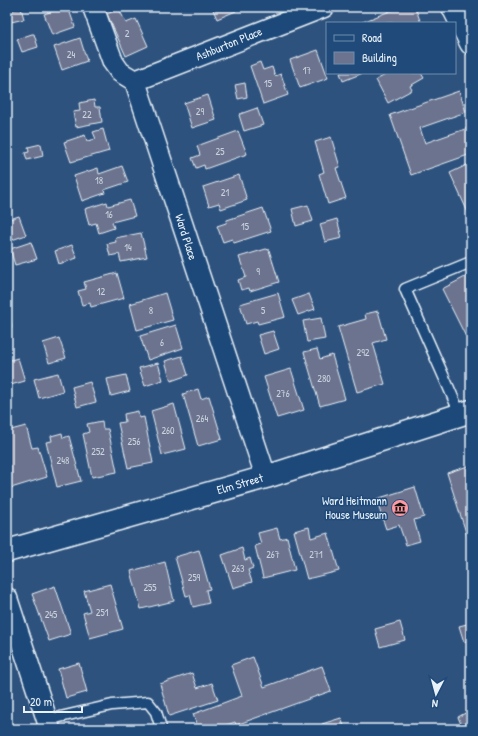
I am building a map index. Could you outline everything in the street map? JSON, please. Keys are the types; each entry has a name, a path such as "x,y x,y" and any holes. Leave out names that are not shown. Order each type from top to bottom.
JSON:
{"main road":[{"path":"453,7 471,43"},
{"name":"Elm Street","path":"7,551 266,477 465,413"}],"street":[{"path":"93,7 113,62 120,72 135,81"},
{"name":"Ashburton Place","path":"135,81 296,12 324,7"},
{"name":"Ward Place","path":"135,81 266,477"},
{"path":"7,598 48,724"}],"lane":[{"path":"465,413 448,386 404,289 471,262"},
{"path":"48,724 112,705 148,702 156,712 161,729"}],"building":[{"path":"68,7 75,27 52,35 44,14"},
{"path":"212,7 234,7 236,11 217,19"},
{"path":"400,7 415,7 421,22 362,22"},
{"path":"21,8 24,19 7,23 7,11"},
{"path":"119,9 126,23 136,19 148,46 126,56 107,14"},
{"path":"34,34 38,47 22,52 17,39"},
{"path":"80,38 87,61 62,70 54,47"},
{"path":"318,50 328,78 300,88 290,60"},
{"path":"260,62 263,70 272,67 275,76 281,74 288,95 263,104 250,66"},
{"path":"340,74 360,74 343,81"},
{"path":"387,74 422,74 424,78 410,86 412,90 388,103 376,80"},
{"path":"245,83 247,97 238,99 235,85"},
{"path":"459,91 466,112 420,128 425,143 471,127 471,154 411,175 390,115"},
{"path":"208,95 216,120 192,128 184,103"},
{"path":"94,100 95,107 100,107 102,122 76,127 73,112 80,111 79,103"},
{"path":"257,108 263,125 244,131 239,115"},
{"path":"103,129 109,151 71,162 64,142 85,135 87,141 96,139 93,132"},
{"path":"238,131 247,154 205,169 204,165 196,168 192,158 200,155 197,146"},
{"path":"331,137 340,167 336,168 346,198 328,204 319,174 324,172 315,142"},
{"path":"41,144 43,156 27,160 25,153 29,152 28,147"},
{"path":"471,163 471,219 450,173"},
{"path":"122,166 128,182 104,190 105,193 82,201 74,176 98,168 99,174"},
{"path":"239,175 247,200 221,209 219,203 209,206 203,187"},
{"path":"130,200 135,216 112,222 114,228 99,233 96,223 89,225 85,209 107,202 108,206"},
{"path":"308,205 313,221 296,226 292,209"},
{"path":"263,208 271,231 234,243 232,239 223,242 217,226 226,223 227,220"},
{"path":"19,216 26,235 9,241 7,236 7,220"},
{"path":"337,219 342,238 325,242 320,224"},
{"path":"141,233 147,257 121,262 119,254 110,256 107,244 116,242 115,238"},
{"path":"31,242 37,259 15,265 10,249"},
{"path":"72,245 77,258 59,264 55,251"},
{"path":"266,249 269,250 279,282 250,291 249,288 241,290 238,280 246,277 239,257"},
{"path":"117,273 124,298 91,307 90,303 82,305 78,291 86,289 84,282"},
{"path":"471,274 471,347 442,289"},
{"path":"165,293 173,320 137,330 130,304"},
{"path":"278,293 285,317 258,324 257,321 246,324 240,304"},
{"path":"309,294 315,309 298,315 292,300"},
{"path":"7,310 12,327 7,329"},
{"path":"378,311 386,339 373,343 385,384 357,392 338,327 366,319 365,314"},
{"path":"321,318 325,339 307,342 303,321"},
{"path":"176,325 183,348 148,360 140,336"},
{"path":"273,331 279,349 264,354 258,335"},
{"path":"59,338 66,358 49,363 43,343"},
{"path":"317,349 320,359 332,355 345,399 320,406 304,352"},
{"path":"182,356 188,375 171,381 165,361"},
{"path":"18,358 25,381 7,386 7,361"},
{"path":"158,363 163,380 145,386 139,368"},
{"path":"291,369 304,410 277,418 264,377"},
{"path":"58,373 63,391 39,398 34,379"},
{"path":"126,375 130,391 111,396 107,379"},
{"path":"90,382 96,402 77,407 72,387"},
{"path":"198,389 201,399 209,396 222,439 198,446 183,394"},
{"path":"174,404 186,449 162,455 151,411"},
{"path":"138,411 139,418 144,417 153,463 128,468 118,423 125,422 124,414"},
{"path":"102,421 103,429 108,429 117,472 92,477 83,434 89,432 87,424"},
{"path":"26,426 32,448 38,447 47,477 11,488 7,476 7,431"},
{"path":"62,433 63,438 69,436 81,481 57,487 46,442 52,441 51,436"},
{"path":"471,465 471,548 447,473"},
{"name":"Ward Heitmann House Museum","path":"415,487 424,517 414,520 420,541 406,545 399,525 386,529 376,499"},
{"path":"309,527 311,538 328,533 339,571 307,579 294,531"},
{"path":"277,528 280,539 287,537 295,570 263,578 255,546 261,544 258,533"},
{"path":"242,548 245,560 250,558 253,568 248,570 252,582 233,588 222,555"},
{"path":"199,550 210,589 206,590 209,603 193,607 190,595 186,596 175,557"},
{"path":"165,562 174,601 141,609 131,571"},
{"path":"110,584 123,629 90,638 83,613 90,611 84,591"},
{"path":"55,586 71,634 49,641 32,594"},
{"path":"400,622 405,640 380,647 375,629"},
{"path":"471,623 471,640 464,642 459,626"},
{"path":"253,657 264,687 322,666 331,691 236,725 235,722 216,729 198,729 193,714 242,696 231,665"},
{"path":"79,663 87,692 66,698 58,669"},
{"path":"192,673 197,688 212,683 218,700 169,716 160,684"},
{"path":"471,710 471,729 463,729 458,717"},
{"path":"341,718 345,729 323,729 322,724"}],"place":[{"name":"Ward Heitmann House Museum","path":"400,508"}]}
